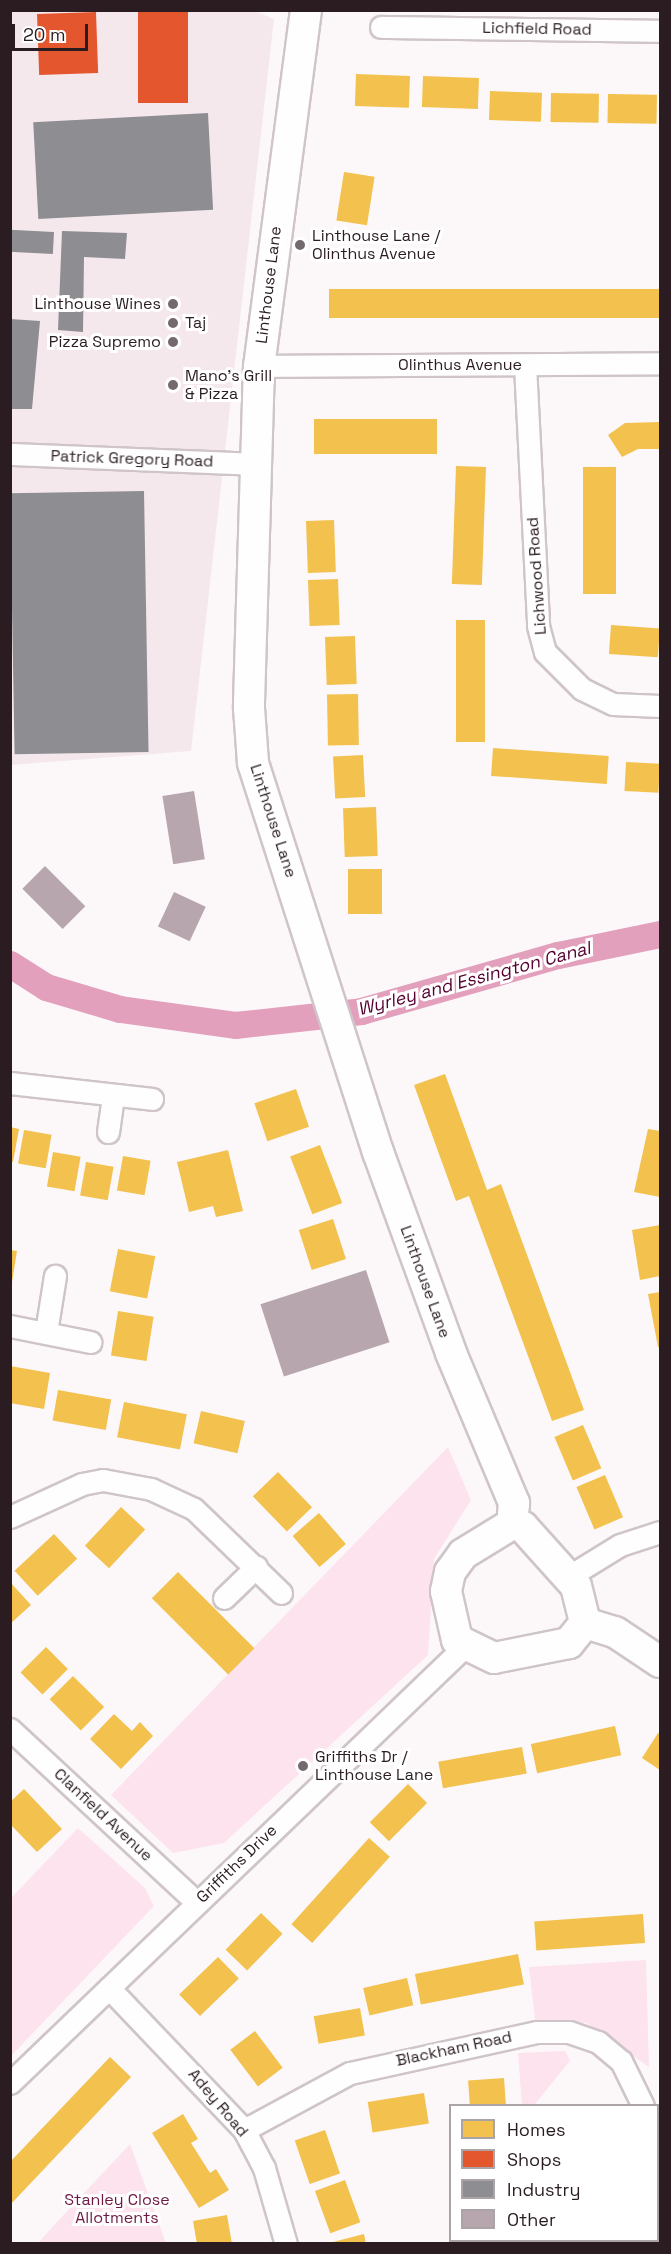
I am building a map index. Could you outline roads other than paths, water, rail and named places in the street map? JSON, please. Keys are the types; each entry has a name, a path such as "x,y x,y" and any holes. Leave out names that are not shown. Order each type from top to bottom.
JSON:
{"street":[{"name":"Linthouse Lane","path":"306,10 259,366 254,464 249,708 253,763 451,1353 514,1503 512,1524"},
{"name":"Lichfield Road","path":"381,27 413,19 660,31"},
{"name":"Olinthus Avenue","path":"259,366 660,363"},
{"name":"Lichwood Road","path":"525,365 538,626 545,652 582,689 613,704 660,706"},
{"name":"Patrick Gregory Road","path":"10,454 254,464"},
{"path":"10,1083 152,1099"},
{"path":"108,1132 113,1095"},
{"path":"46,1332 55,1275"},
{"path":"10,1326 90,1342"},
{"path":"10,1517 82,1484 124,1482 194,1509 281,1593"},
{"path":"512,1524 523,1527 568,1577 584,1606 585,1623 569,1643 504,1657 484,1656 465,1646 450,1627 446,1591 450,1572 484,1536 512,1524"},
{"path":"568,1577 620,1545 660,1532"},
{"path":"224,1598 256,1567"},
{"path":"585,1623 615,1632 660,1662"},
{"name":"Griffiths Drive","path":"10,2083 465,1646"},
{"name":"Clanfield Avenue","path":"10,1729 196,1902"},
{"name":"Adey Road","path":"109,1988 244,2130 264,2168 286,2244"},
{"name":"Blackham Road","path":"244,2130 350,2073 537,2032 569,2032 598,2043 621,2061 642,2104"}],"waterway":[{"name":"Wyrley and Essington Canal","path":"10,964 46,987 120,1009 235,1025 361,1011 558,955 660,934"}],"place":[{"name":"Linthouse Lane / Olinthus Avenue","path":"300,245"},
{"name":"Linthouse Wines","path":"173,304"},
{"name":"Taj","path":"173,323"},
{"name":"Pizza Supremo","path":"173,342"},
{"name":"Mano's Grill & Pizza","path":"173,385"},
{"name":"Griffiths Dr / Linthouse Lane","path":"303,1766"}],"park label":[{"name":"Stanley Close Allotments","path":"117,2209"}]}
